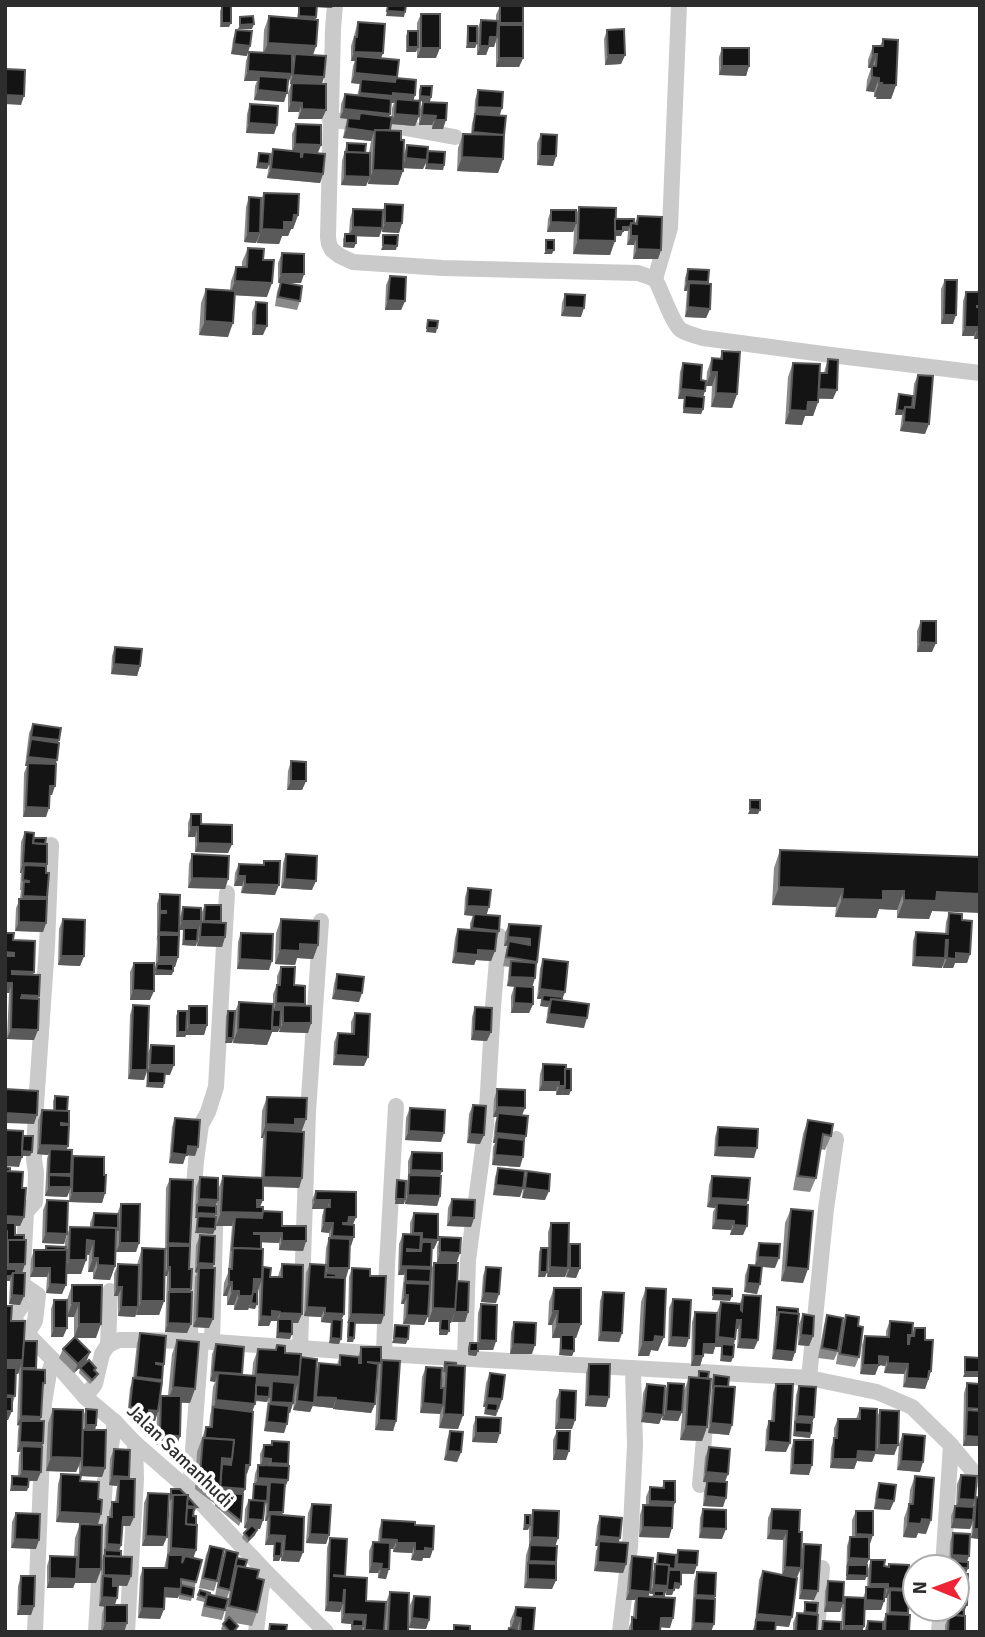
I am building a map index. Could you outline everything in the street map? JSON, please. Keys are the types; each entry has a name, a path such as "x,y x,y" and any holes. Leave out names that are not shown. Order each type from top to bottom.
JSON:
{"street":[{"path":"335,5 328,237 332,250 353,262 396,266 638,273 655,279"},
{"path":"679,5 670,228 655,279 676,325 683,331 703,338 980,373"},
{"path":"330,120 394,126 455,137"},
{"path":"9,1316 21,1307 26,1212 35,1202 36,1105 51,845"},
{"path":"201,1341 193,1190 199,1131 216,1087 227,893"},
{"path":"300,1348 308,1112 321,921"},
{"path":"466,1359 468,1260 486,1126 499,936"},
{"path":"384,1354 396,1106"},
{"path":"809,1378 836,1139"},
{"path":"190,1491 216,1192"},
{"path":"22,1284 38,1295 35,1321 27,1334"},
{"path":"85,1397 95,1384 102,1354 108,1345 110,1292"},
{"name":"Jalan Samanhudi","path":"9,1316 54,1360 85,1397 190,1491 326,1632"},
{"path":"108,1345 119,1340 201,1341 633,1369 709,1386 809,1378 877,1392 912,1407 951,1445 980,1480"},
{"path":"35,1632 44,1403 54,1360"},
{"path":"620,1632 630,1547 635,1445 633,1369"},
{"path":"700,1485 709,1386"},
{"path":"96,1632 105,1481 115,1422"},
{"path":"127,1632 136,1479 135,1443"},
{"path":"944,1553 951,1445"},
{"path":"817,1632 822,1568"},
{"path":"256,1632 266,1572"}],"building":[{"path":"299,5 317,5 316,17 299,16"},
{"path":"388,5 406,5 405,12 387,11"},
{"path":"222,6 231,6 231,23 222,23"},
{"path":"500,6 523,6 523,23 500,23"},
{"path":"421,14 440,14 440,48 421,48"},
{"path":"253,16 254,24 240,25 240,17"},
{"path":"269,16 318,20 316,46 268,43"},
{"path":"481,20 498,21 497,37 490,37 489,46 480,46"},
{"path":"358,22 385,24 383,53 354,52"},
{"path":"499,25 523,25 523,58 499,58"},
{"path":"468,26 477,26 477,43 468,43"},
{"path":"624,29 625,55 608,55 607,30"},
{"path":"236,30 252,31 250,46 234,44"},
{"path":"408,31 418,31 418,47 408,47"},
{"path":"883,39 898,40 896,85 881,85 879,78 872,77 872,66 876,66 877,54 873,54 873,46 883,46"},
{"path":"722,48 749,48 749,66 722,66"},
{"path":"249,52 292,54 292,74 248,71"},
{"path":"295,54 326,56 324,77 293,75"},
{"path":"356,56 399,60 397,77 355,73"},
{"path":"5,69 25,70 24,96 5,95"},
{"path":"259,76 288,78 287,93 258,90"},
{"path":"396,78 416,80 415,95 360,93 361,79 395,82"},
{"path":"292,83 326,84 326,110 302,109 302,103 291,102"},
{"path":"421,86 432,86 431,97 420,96"},
{"path":"478,90 503,92 502,108 477,107"},
{"path":"345,94 391,99 390,114 344,109"},
{"path":"396,99 420,101 419,116 395,114"},
{"path":"423,102 447,103 446,120 435,120 436,116 422,115"},
{"path":"250,104 278,106 277,125 249,123"},
{"path":"360,113 392,117 390,130 375,132 347,128 348,118 359,119"},
{"path":"475,114 506,116 504,135 473,132"},
{"path":"296,124 321,125 321,145 295,144"},
{"path":"375,130 401,131 401,140 404,140 403,171 373,170"},
{"path":"463,134 504,135 503,159 462,157"},
{"path":"541,134 557,135 556,156 540,156"},
{"path":"347,143 366,144 365,153 347,152"},
{"path":"407,145 428,147 427,160 406,158"},
{"path":"273,149 301,152 301,157 303,152 325,154 323,174 271,169"},
{"path":"428,151 445,152 444,165 427,164"},
{"path":"345,152 370,153 370,177 345,176"},
{"path":"259,153 270,154 269,164 258,163"},
{"path":"264,193 299,194 298,215 294,215 293,222 284,222 284,230 262,229"},
{"path":"249,197 261,198 260,233 248,233"},
{"path":"385,204 403,205 402,223 385,223"},
{"path":"579,207 616,208 615,241 578,240"},
{"path":"353,209 383,210 382,228 353,227"},
{"path":"551,210 576,210 576,223 551,222"},
{"path":"638,216 662,217 661,250 637,249 637,236 631,236 631,223 637,224"},
{"path":"615,219 634,219 634,223 631,223 630,227 623,227 623,231 615,231"},
{"path":"345,234 356,234 356,243 345,243"},
{"path":"383,235 398,235 397,246 383,245"},
{"path":"546,240 554,240 554,250 546,250"},
{"path":"248,248 264,249 263,260 274,260 272,283 235,281 236,267 247,267"},
{"path":"282,253 304,254 304,274 281,274"},
{"path":"688,269 709,270 708,282 687,281"},
{"path":"390,276 406,277 405,301 388,300"},
{"path":"945,280 957,280 956,315 944,315"},
{"path":"281,282 302,286 300,301 278,297"},
{"path":"689,283 711,284 710,309 688,307"},
{"path":"979,288 980,306 977,307 980,308 980,330 977,330 978,327 965,327 966,292 979,292"},
{"path":"206,289 235,291 233,323 205,321"},
{"path":"565,294 585,295 584,308 565,307"},
{"path":"256,302 267,303 267,326 255,325"},
{"path":"428,320 438,321 437,328 427,328"},
{"path":"722,351 740,352 737,394 716,393 717,372 711,372 712,358 722,359"},
{"path":"828,359 838,360 837,390 819,389 820,373 827,373"},
{"path":"683,363 702,365 701,380 706,381 705,391 681,389"},
{"path":"793,363 820,364 818,402 808,402 807,411 790,410"},
{"path":"918,375 933,376 929,424 904,422 905,407 914,408"},
{"path":"899,394 913,396 912,407 905,407 904,411 897,410"},
{"path":"685,395 704,397 703,409 684,408"},
{"path":"921,621 936,621 936,643 920,642"},
{"path":"115,647 142,649 140,666 114,664"},
{"path":"33,724 61,728 59,740 31,737"},
{"path":"31,739 59,743 57,760 28,757"},
{"path":"291,761 306,762 306,781 291,781"},
{"path":"28,763 56,764 55,786 50,786 49,808 26,807"},
{"path":"750,800 760,800 760,810 750,809"},
{"path":"191,814 201,814 201,824 232,825 232,844 198,843 198,827 191,827"},
{"path":"25,832 34,833 33,843 47,844 47,864 23,863"},
{"path":"34,838 46,838 45,844 33,843"},
{"path":"780,850 980,857 980,894 937,892 936,901 904,900 904,891 883,891 883,900 842,899 843,889 779,887"},
{"path":"192,854 229,856 228,879 192,878"},
{"path":"286,854 317,856 316,881 285,879"},
{"path":"264,861 280,861 279,885 245,884 245,876 238,876 239,864 264,865"},
{"path":"24,865 46,866 46,873 49,873 47,897 23,896 24,882 29,882 23,880"},
{"path":"468,888 491,890 489,907 467,906"},
{"path":"160,894 180,895 179,933 159,932 160,913 166,913 160,911"},
{"path":"19,899 47,899 46,923 19,922"},
{"path":"205,905 221,905 221,921 204,921"},
{"path":"183,907 201,908 201,921 182,921"},
{"path":"949,913 962,914 962,920 972,921 970,954 956,953 956,959 947,958 946,940 945,958 915,957 916,932 948,934"},
{"path":"474,914 500,916 499,931 472,928"},
{"path":"63,919 85,920 84,956 61,956"},
{"path":"281,919 319,921 318,945 300,944 300,951 280,950"},
{"path":"201,922 226,923 225,937 200,937"},
{"path":"509,924 541,926 537,962 506,957 509,941 530,945 530,939 508,937"},
{"path":"184,928 198,928 197,941 184,941"},
{"path":"458,929 497,932 495,951 478,950 478,955 456,953"},
{"path":"5,933 14,933 13,940 35,941 34,972 12,971 12,974 40,975 39,996 22,995 21,998 39,999 38,1030 11,1029 12,983 5,983 5,956 14,956 14,953 5,952"},
{"path":"241,933 273,934 272,961 240,959"},
{"path":"159,935 179,935 178,957 159,957"},
{"path":"543,959 568,962 565,992 540,989"},
{"path":"511,961 536,963 535,978 510,977"},
{"path":"134,963 154,963 154,991 133,990"},
{"path":"157,964 173,964 173,971 156,970"},
{"path":"281,967 295,967 294,985 305,986 305,1004 276,1003"},
{"path":"337,974 364,977 362,993 336,990"},
{"path":"515,986 533,987 533,1004 514,1003"},
{"path":"543,995 562,997 562,1000 542,1001"},
{"path":"551,999 589,1004 587,1018 549,1014"},
{"path":"239,1002 273,1004 272,1031 238,1029"},
{"path":"133,1005 149,1006 147,1070 131,1070"},
{"path":"283,1005 311,1006 311,1023 283,1023"},
{"path":"189,1006 207,1006 207,1025 189,1025"},
{"path":"475,1007 492,1008 491,1032 474,1031"},
{"path":"273,1010 281,1010 280,1027 272,1027"},
{"path":"178,1011 187,1011 186,1032 178,1032"},
{"path":"228,1011 235,1011 233,1038 227,1038"},
{"path":"355,1013 370,1014 368,1057 336,1055 338,1033 354,1034"},
{"path":"151,1045 174,1046 174,1065 150,1065"},
{"path":"543,1064 566,1065 565,1086 559,1086 559,1082 543,1082"},
{"path":"565,1069 571,1069 571,1090 564,1090"},
{"path":"148,1071 165,1072 164,1083 148,1083"},
{"path":"5,1089 38,1091 37,1115 5,1113"},
{"path":"497,1089 525,1090 525,1108 497,1107"},
{"path":"55,1096 68,1097 67,1111 55,1111"},
{"path":"267,1097 307,1098 306,1119 295,1119 295,1125 266,1124"},
{"path":"473,1105 486,1106 484,1135 470,1134"},
{"path":"410,1108 445,1110 444,1133 409,1131"},
{"path":"42,1110 69,1111 69,1124 61,1123 69,1125 68,1146 40,1145"},
{"path":"498,1113 528,1116 526,1136 496,1133"},
{"path":"175,1118 200,1120 198,1147 188,1146 187,1155 172,1153"},
{"path":"808,1120 833,1124 831,1136 823,1134 816,1178 798,1176"},
{"path":"718,1127 758,1129 757,1148 717,1147"},
{"path":"5,1130 23,1131 22,1157 5,1157"},
{"path":"266,1130 304,1132 302,1178 264,1177"},
{"path":"23,1136 33,1136 32,1152 22,1151"},
{"path":"497,1137 524,1140 523,1157 495,1155"},
{"path":"50,1149 72,1150 71,1174 49,1174"},
{"path":"412,1152 442,1153 442,1171 411,1170"},
{"path":"73,1156 104,1157 105,1193 72,1193"},
{"path":"498,1168 525,1171 523,1188 496,1185"},
{"path":"5,1171 23,1172 22,1188 26,1188 24,1217 5,1216"},
{"path":"527,1171 550,1174 549,1191 525,1188"},
{"path":"49,1175 71,1176 71,1187 49,1187"},
{"path":"409,1175 441,1176 440,1196 408,1195"},
{"path":"223,1176 263,1178 263,1200 257,1200 257,1207 263,1207 263,1213 221,1212"},
{"path":"712,1176 750,1178 748,1200 711,1198"},
{"path":"200,1177 218,1178 218,1200 199,1199"},
{"path":"170,1179 193,1180 190,1244 168,1243"},
{"path":"397,1180 406,1181 405,1199 396,1199"},
{"path":"316,1191 356,1192 356,1217 349,1217 348,1223 343,1223 354,1225 354,1237 332,1236 333,1223 324,1223 325,1207 330,1207 330,1200 315,1200"},
{"path":"452,1199 475,1200 474,1218 451,1217"},
{"path":"47,1200 68,1201 67,1234 46,1233"},
{"path":"717,1203 748,1205 747,1226 734,1225 734,1221 716,1220"},
{"path":"121,1204 140,1204 139,1243 120,1243"},
{"path":"197,1205 216,1206 216,1214 197,1213"},
{"path":"791,1209 813,1211 808,1269 786,1267"},
{"path":"263,1211 282,1212 282,1226 306,1226 306,1241 282,1241 282,1233 254,1233 261,1234 261,1249 233,1248 232,1251 235,1217 262,1218"},
{"path":"94,1213 118,1214 118,1230 93,1227"},
{"path":"414,1213 438,1214 438,1240 422,1239 422,1233 413,1233"},
{"path":"198,1216 216,1217 215,1229 197,1228"},
{"path":"5,1223 15,1223 15,1235 24,1235 24,1240 8,1240 7,1243"},
{"path":"551,1223 569,1223 568,1268 550,1267"},
{"path":"70,1227 116,1228 115,1266 98,1265 98,1258 93,1258 94,1241 87,1240 86,1260 69,1260"},
{"path":"5,1230 7,1231 6,1253 5,1253"},
{"path":"403,1234 421,1235 420,1250 407,1251 421,1251 422,1242 432,1242 431,1267 401,1266"},
{"path":"200,1235 215,1236 214,1264 198,1263"},
{"path":"440,1237 461,1238 460,1253 440,1252"},
{"path":"329,1238 350,1239 349,1268 328,1268"},
{"path":"8,1240 26,1240 25,1264 8,1264"},
{"path":"759,1243 780,1244 779,1258 758,1257"},
{"path":"570,1244 580,1244 580,1268 570,1268"},
{"path":"46,1246 66,1247 65,1250 46,1250"},
{"path":"168,1246 190,1246 191,1289 170,1289"},
{"path":"142,1248 165,1249 164,1301 141,1301"},
{"path":"233,1248 263,1249 262,1279 254,1279 253,1296 239,1296 239,1291 232,1291 229,1269 232,1269"},
{"path":"541,1248 548,1248 547,1272 540,1272"},
{"path":"34,1250 67,1250 66,1285 50,1284 50,1268 34,1268"},
{"path":"434,1263 458,1263 456,1309 433,1308"},
{"path":"118,1264 139,1265 138,1307 121,1307 122,1287 117,1287"},
{"path":"282,1264 303,1265 302,1314 272,1311 272,1317 261,1316 263,1267 271,1268 270,1277 282,1277"},
{"path":"310,1264 326,1265 325,1277 345,1278 344,1314 325,1313 325,1308 307,1307"},
{"path":"749,1265 762,1266 760,1284 747,1283"},
{"path":"486,1267 501,1268 499,1294 484,1293"},
{"path":"199,1268 215,1268 213,1319 197,1318"},
{"path":"352,1268 370,1269 370,1276 386,1276 384,1315 351,1314"},
{"path":"406,1268 431,1269 430,1282 406,1281"},
{"path":"6,1269 16,1269 16,1273 6,1276"},
{"path":"13,1273 25,1273 24,1296 12,1295"},
{"path":"326,1273 336,1274 336,1277 326,1277"},
{"path":"457,1281 469,1282 468,1312 455,1312"},
{"path":"405,1283 430,1284 428,1316 407,1315 408,1295 405,1295"},
{"path":"72,1285 102,1285 101,1324 79,1324 79,1303 72,1303"},
{"path":"554,1288 581,1288 581,1324 557,1324 558,1311 553,1311"},
{"path":"646,1288 666,1289 664,1337 655,1336 654,1342 643,1342"},
{"path":"713,1288 732,1289 732,1296 713,1295"},
{"path":"169,1292 192,1292 191,1324 168,1323"},
{"path":"253,1292 257,1292 257,1304 251,1303"},
{"path":"603,1292 624,1293 622,1333 601,1332"},
{"path":"743,1295 761,1296 758,1340 740,1339 741,1320 737,1320 735,1339 718,1337 721,1302 741,1304 742,1311"},
{"path":"673,1299 691,1300 689,1338 671,1337"},
{"path":"54,1300 67,1300 67,1328 54,1328"},
{"path":"481,1304 497,1305 496,1341 480,1340"},
{"path":"5,1306 12,1306 11,1321 25,1321 23,1360 5,1360"},
{"path":"777,1307 798,1309 798,1314 779,1312 777,1316"},
{"path":"695,1312 717,1313 716,1344 704,1344 703,1356 694,1356"},
{"path":"779,1312 799,1314 795,1352 775,1350"},
{"path":"803,1314 814,1316 813,1336 801,1335"},
{"path":"827,1315 843,1318 838,1351 822,1348"},
{"path":"846,1315 859,1317 858,1326 863,1327 859,1357 840,1354"},
{"path":"278,1319 292,1319 292,1334 278,1333"},
{"path":"332,1319 342,1320 341,1339 331,1338"},
{"path":"441,1319 449,1319 449,1331 440,1330"},
{"path":"349,1321 355,1321 354,1338 348,1337"},
{"path":"890,1321 913,1323 908,1344 910,1336 914,1336 915,1328 925,1328 925,1340 933,1340 928,1379 907,1378 908,1364 888,1363 888,1357 879,1356 879,1365 863,1365 865,1336 889,1337"},
{"path":"514,1322 536,1323 535,1345 513,1344"},
{"path":"395,1325 409,1326 408,1339 394,1338"},
{"path":"140,1333 166,1336 164,1364 156,1363 163,1365 162,1380 136,1377"},
{"path":"561,1335 574,1335 574,1351 561,1350"},
{"path":"75,1337 90,1352 78,1364 63,1349"},
{"path":"177,1340 199,1342 195,1389 173,1387"},
{"path":"24,1341 37,1341 36,1368 22,1368"},
{"path":"470,1343 478,1343 478,1351 469,1351"},
{"path":"216,1344 244,1347 242,1374 213,1372"},
{"path":"722,1344 734,1345 733,1357 722,1356"},
{"path":"277,1345 285,1346 285,1353 301,1354 300,1377 256,1374 258,1349 276,1350"},
{"path":"361,1347 381,1347 381,1363 367,1362 378,1364 375,1404 316,1397 319,1363 340,1365 340,1355 359,1357 361,1363"},
{"path":"301,1357 317,1359 314,1403 297,1401"},
{"path":"965,1357 980,1358 979,1372 965,1372"},
{"path":"89,1360 98,1374 92,1380 80,1368"},
{"path":"382,1360 400,1361 396,1421 379,1420"},
{"path":"445,1362 456,1365 447,1365 444,1372"},
{"path":"589,1364 610,1364 609,1397 588,1396"},
{"path":"447,1365 465,1366 463,1415 444,1414"},
{"path":"426,1367 442,1368 443,1405 423,1403"},
{"path":"5,1368 16,1368 15,1396 5,1395"},
{"path":"22,1369 45,1370 41,1417 21,1416"},
{"path":"699,1371 709,1372 708,1378 699,1378"},
{"path":"218,1373 257,1376 255,1404 216,1400"},
{"path":"490,1373 505,1375 502,1399 487,1398"},
{"path":"714,1375 729,1377 728,1387 714,1386 713,1389"},
{"path":"689,1377 711,1379 707,1427 686,1426"},
{"path":"133,1378 162,1382 158,1411 149,1410 148,1418 140,1416 141,1409 130,1407"},
{"path":"272,1381 295,1383 293,1403 271,1402"},
{"path":"668,1383 684,1384 682,1412 666,1411"},
{"path":"967,1383 980,1384 980,1409 967,1408"},
{"path":"647,1384 665,1386 663,1415 644,1413"},
{"path":"776,1384 793,1384 790,1443 768,1441 769,1421 774,1421"},
{"path":"256,1385 270,1386 269,1397 256,1396"},
{"path":"714,1386 735,1387 732,1425 711,1423"},
{"path":"799,1386 816,1387 814,1417 797,1416"},
{"path":"560,1390 576,1391 575,1420 559,1419"},
{"path":"161,1396 181,1396 180,1436 160,1435"},
{"path":"5,1397 12,1397 12,1411 5,1411"},
{"path":"487,1403 498,1404 497,1411 486,1410"},
{"path":"269,1404 289,1406 287,1424 267,1422"},
{"path":"213,1407 253,1412 250,1465 246,1465 245,1489 220,1487 222,1464 231,1465 234,1440 205,1438 206,1427 212,1427"},
{"path":"860,1408 877,1409 876,1452 858,1451 857,1459 833,1459 838,1419 860,1419"},
{"path":"53,1409 83,1410 82,1458 51,1457"},
{"path":"86,1409 97,1410 96,1425 86,1425"},
{"path":"880,1410 899,1411 898,1445 879,1445"},
{"path":"967,1410 980,1411 980,1437 966,1436"},
{"path":"476,1417 501,1418 500,1433 476,1433"},
{"path":"21,1421 44,1421 43,1443 20,1442"},
{"path":"795,1422 812,1423 811,1433 795,1432"},
{"path":"83,1430 106,1430 105,1468 82,1467"},
{"path":"450,1431 463,1432 461,1452 448,1451"},
{"path":"557,1431 570,1431 569,1451 556,1450"},
{"path":"903,1434 925,1436 923,1462 901,1461"},
{"path":"203,1438 234,1440 232,1459 222,1458 220,1491 200,1475"},
{"path":"794,1440 813,1440 812,1465 793,1465"},
{"path":"272,1441 289,1442 288,1464 271,1463 271,1459 263,1458 264,1445 272,1445"},
{"path":"22,1446 42,1447 41,1472 22,1471"},
{"path":"709,1447 730,1449 728,1474 706,1472"},
{"path":"114,1449 130,1450 129,1477 112,1476"},
{"path":"258,1465 289,1466 288,1480 258,1478"},
{"path":"61,1474 81,1475 80,1481 99,1482 101,1514 60,1512"},
{"path":"961,1475 977,1476 975,1500 959,1499"},
{"path":"12,1476 29,1477 28,1487 12,1486"},
{"path":"915,1476 934,1478 931,1520 922,1519 921,1524 908,1523 909,1504 913,1504"},
{"path":"119,1479 135,1479 134,1517 123,1517 121,1545 107,1544 108,1517 112,1517 112,1502 118,1502"},
{"path":"664,1481 675,1481 675,1502 650,1501 650,1487 664,1488"},
{"path":"707,1481 727,1482 726,1498 706,1496"},
{"path":"270,1482 285,1483 283,1512 268,1512"},
{"path":"879,1483 896,1485 894,1501 877,1499"},
{"path":"254,1484 268,1485 267,1502 253,1500"},
{"path":"171,1489 180,1489 186,1495 173,1495 171,1498"},
{"path":"148,1493 169,1494 167,1537 146,1536"},
{"path":"220,1493 243,1494 241,1521 217,1502"},
{"path":"173,1495 188,1495 186,1524 197,1525 196,1550 171,1548"},
{"path":"188,1497 197,1507 187,1506"},
{"path":"976,1497 980,1498 980,1529 974,1529"},
{"path":"249,1500 265,1501 263,1520 248,1519"},
{"path":"312,1504 331,1505 329,1535 310,1534"},
{"path":"643,1505 673,1506 672,1528 643,1527"},
{"path":"955,1506 974,1507 973,1520 954,1519"},
{"path":"187,1508 194,1508 196,1525 186,1524"},
{"path":"703,1509 726,1510 726,1529 702,1528"},
{"path":"772,1509 800,1510 801,1568 785,1567 787,1531 771,1530"},
{"path":"533,1510 559,1511 558,1538 532,1537"},
{"path":"856,1511 873,1511 873,1535 856,1534"},
{"path":"16,1513 40,1514 39,1540 15,1539"},
{"path":"270,1514 304,1517 303,1552 284,1551 285,1536 269,1535"},
{"path":"525,1515 530,1515 530,1525 525,1525"},
{"path":"600,1516 622,1518 620,1538 599,1536"},
{"path":"382,1520 434,1526 433,1549 415,1551 415,1543 397,1543 397,1540 381,1539"},
{"path":"80,1524 102,1525 101,1569 78,1569"},
{"path":"252,1525 257,1530 249,1539 244,1533"},
{"path":"953,1533 970,1534 969,1553 952,1553"},
{"path":"850,1537 869,1537 869,1559 849,1558"},
{"path":"330,1538 347,1539 345,1576 334,1576 367,1578 366,1601 386,1602 384,1631 365,1630 366,1615 344,1614 345,1590 343,1603 328,1602"},
{"path":"275,1541 282,1542 281,1556 274,1556"},
{"path":"599,1541 628,1543 626,1564 598,1562"},
{"path":"373,1542 390,1543 389,1569 381,1569 382,1564 372,1563"},
{"path":"804,1544 821,1545 818,1591 802,1590"},
{"path":"530,1545 557,1546 556,1562 529,1561"},
{"path":"210,1546 224,1549 217,1581 203,1578"},
{"path":"105,1550 121,1551 121,1557 105,1556"},
{"path":"226,1550 238,1553 230,1590 218,1587"},
{"path":"678,1550 698,1551 697,1565 677,1564"},
{"path":"658,1553 676,1555 675,1569 669,1568 669,1565 657,1564"},
{"path":"168,1555 183,1555 182,1563 185,1556 202,1560 196,1582 181,1579 181,1589 165,1588 164,1609 142,1608 143,1568 167,1568"},
{"path":"50,1556 77,1557 76,1579 50,1578"},
{"path":"104,1556 132,1557 131,1576 104,1575"},
{"path":"632,1556 653,1558 650,1592 630,1590"},
{"path":"237,1558 247,1560 245,1567 237,1566 234,1573"},
{"path":"871,1560 885,1560 884,1566 889,1567 889,1564 901,1565 901,1589 888,1588 888,1584 870,1584"},
{"path":"528,1563 556,1564 556,1580 528,1579"},
{"path":"655,1564 669,1565 668,1586 654,1585"},
{"path":"848,1565 867,1565 867,1576 847,1575"},
{"path":"237,1566 259,1570 257,1578 264,1580 257,1612 229,1606"},
{"path":"669,1570 681,1570 681,1584 675,1583 674,1590 667,1590"},
{"path":"763,1571 797,1578 792,1617 757,1614"},
{"path":"697,1572 716,1573 715,1596 696,1595"},
{"path":"21,1576 35,1576 34,1606 20,1606"},
{"path":"103,1576 113,1577 113,1586 118,1586 117,1598 102,1597"},
{"path":"828,1581 844,1582 843,1603 827,1602"},
{"path":"181,1585 194,1588 193,1597 180,1594"},
{"path":"866,1587 885,1587 884,1601 866,1600"},
{"path":"200,1590 210,1595 207,1594 206,1598 198,1595"},
{"path":"890,1590 901,1591 901,1613 890,1612"},
{"path":"654,1591 664,1591 664,1596 654,1596"},
{"path":"390,1592 409,1593 408,1632 388,1632"},
{"path":"207,1594 228,1599 225,1610 205,1606"},
{"path":"414,1596 430,1597 429,1620 412,1618"},
{"path":"637,1596 675,1598 673,1618 661,1618 660,1632 632,1632"},
{"path":"845,1597 865,1598 864,1626 844,1626"},
{"path":"695,1598 715,1599 714,1624 694,1623"},
{"path":"805,1602 818,1603 817,1613 805,1612"},
{"path":"105,1605 127,1605 127,1623 105,1623"},
{"path":"516,1607 535,1608 533,1632 520,1632 521,1618 515,1617"},
{"path":"797,1613 818,1615 817,1632 796,1632"},
{"path":"886,1614 901,1615 901,1623 910,1623 909,1632 885,1632"},
{"path":"229,1617 238,1626 233,1632 223,1624"},
{"path":"353,1619 363,1620 363,1626 352,1626"},
{"path":"756,1620 776,1621 775,1632 755,1632"},
{"path":"823,1621 841,1622 841,1632 822,1632"},
{"path":"868,1621 883,1622 883,1632 867,1632"},
{"path":"949,1623 965,1623 965,1632 948,1632"},
{"path":"270,1624 287,1625 286,1632 269,1632"},
{"path":"454,1625 470,1626 470,1632 454,1632"}]}
